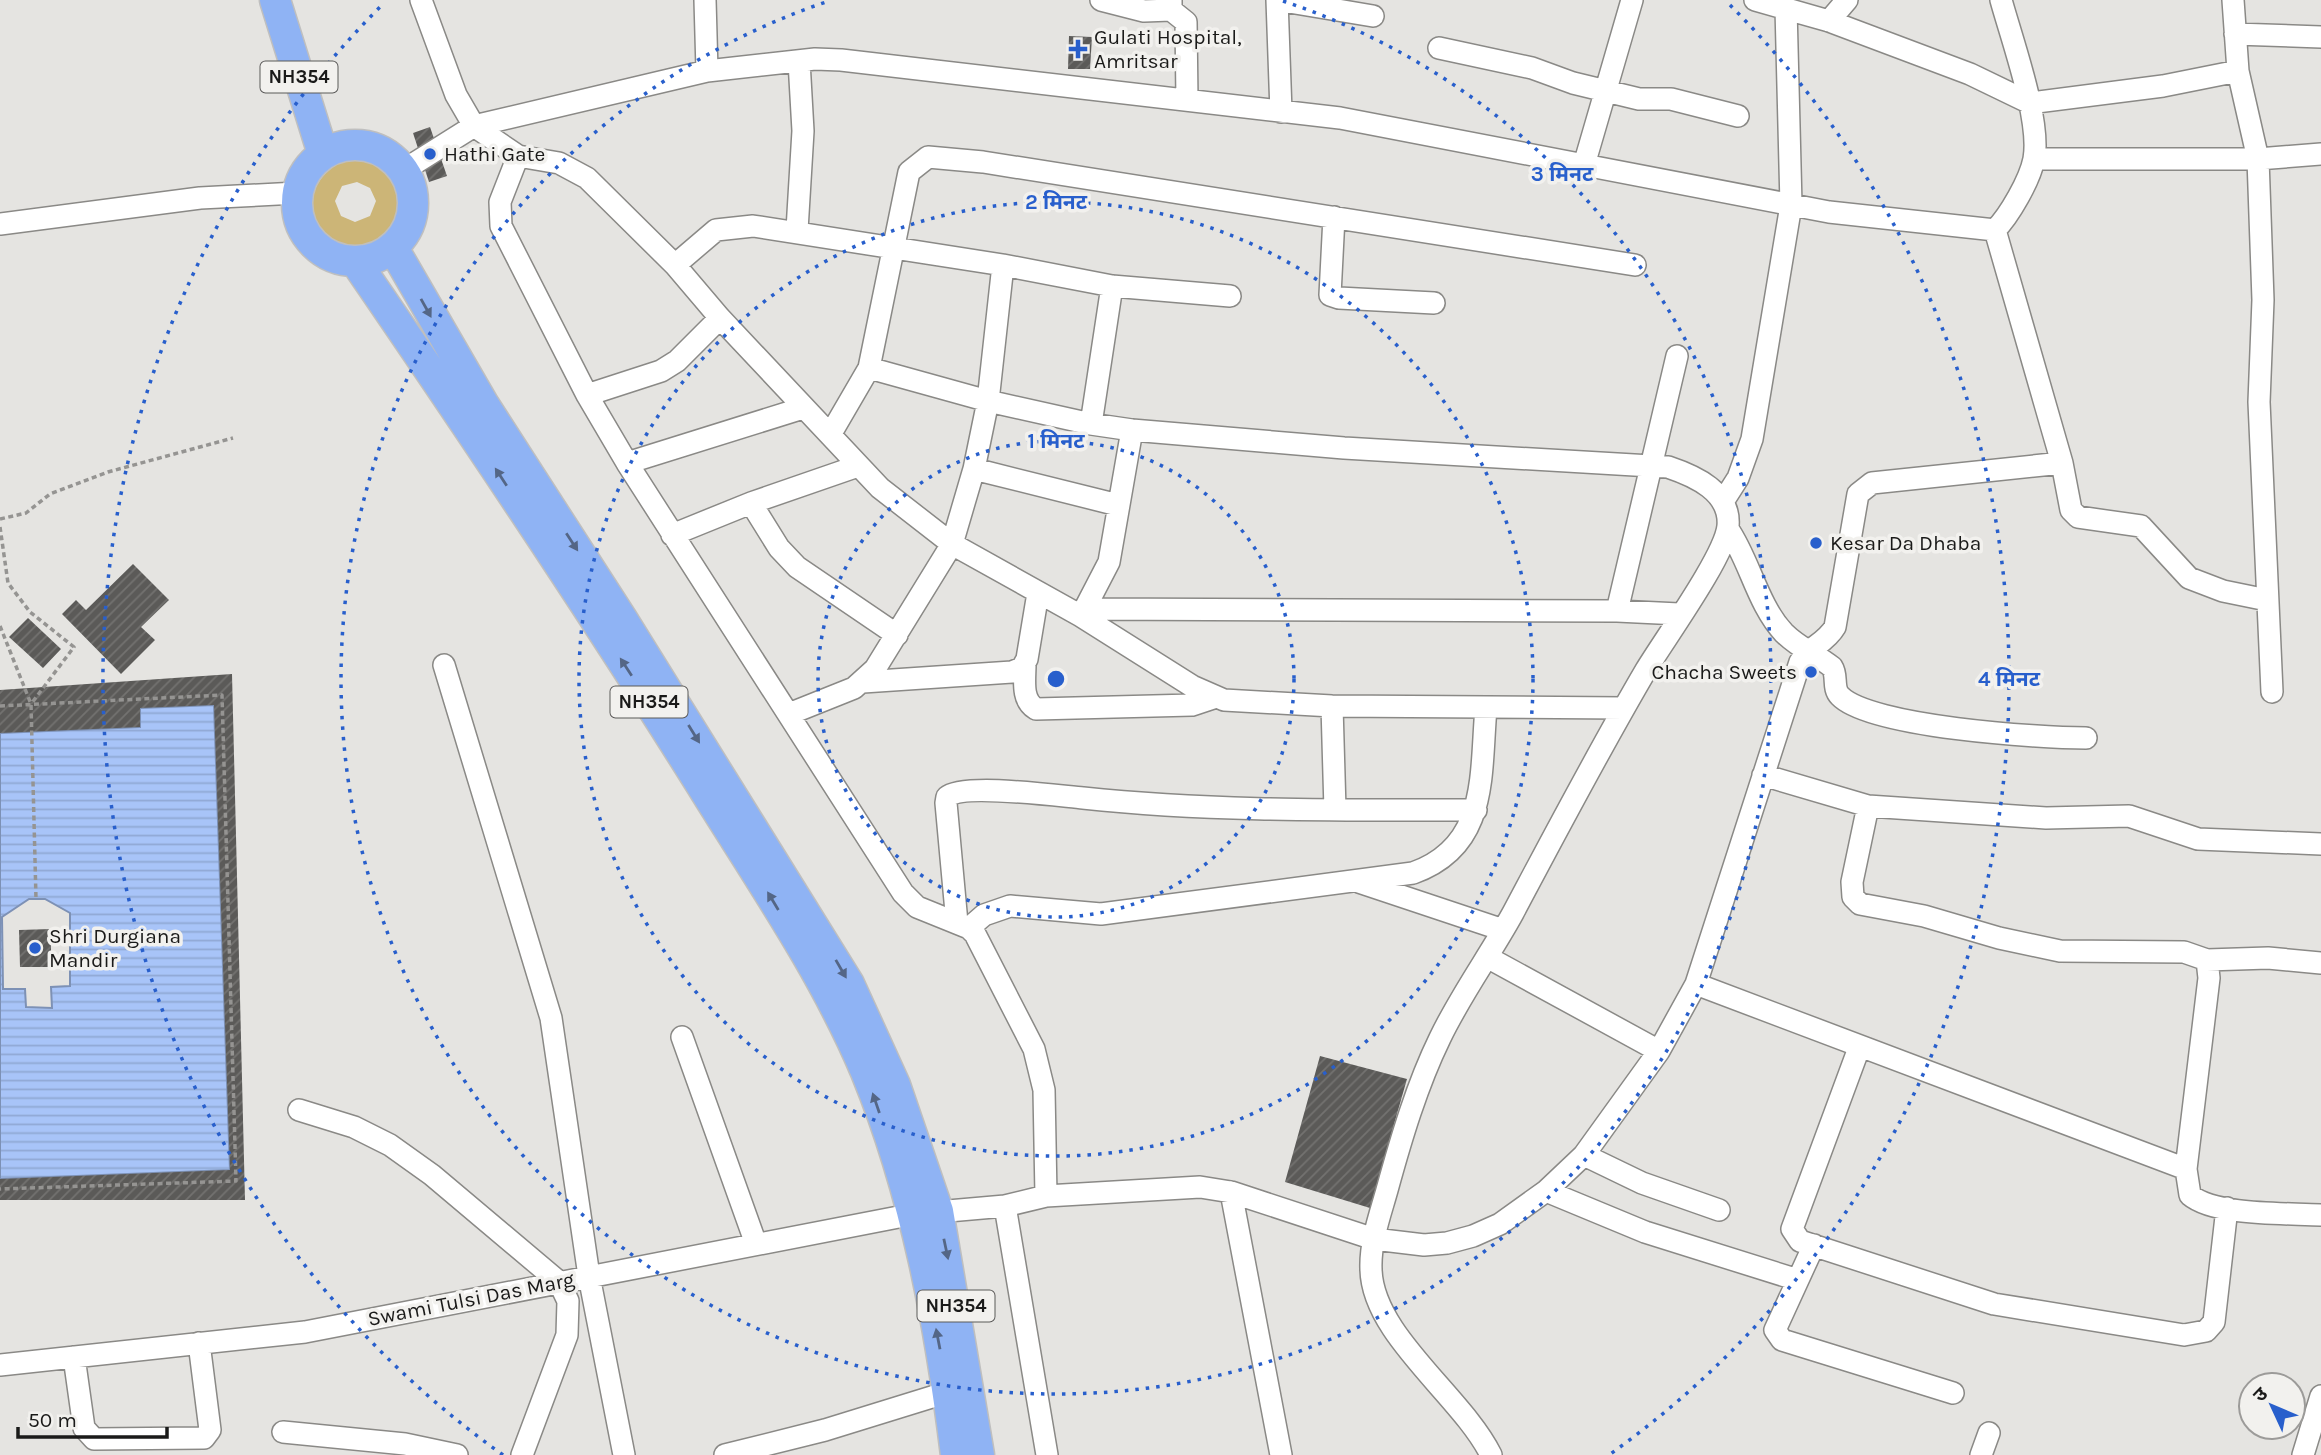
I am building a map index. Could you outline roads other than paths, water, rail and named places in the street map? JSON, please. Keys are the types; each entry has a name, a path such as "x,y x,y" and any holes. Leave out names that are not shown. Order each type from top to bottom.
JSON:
{"highway":[{"name":"NH354","path":"275,0 323,154"},
{"path":"367,145 382,150 404,170 411,186 413,211 404,235 393,248 375,258 355,261 326,253 304,232 298,214 298,193 302,178 323,154 337,147 367,145"},
{"name":"NH354","path":"393,248 484,405 637,642 849,984 895,1085 926,1213 956,1455"},
{"name":"NH354","path":"355,261 456,407 638,684 775,905 840,1018 949,1259 979,1455"}],"street":[{"path":"421,0 456,95 474,126 518,156 559,163 587,178 675,265 720,318 880,488 952,544 1038,593 1083,612 1192,686 1216,697 1332,706 1624,708"},
{"path":"705,0 707,71"},
{"path":"1101,0 1144,11 1171,5 1186,22 1187,100"},
{"path":"1281,112 1277,0 1373,16"},
{"path":"1584,165 1632,0"},
{"path":"1755,0 1829,20 1970,74 2030,103 2163,86 2238,71"},
{"path":"1829,20 1847,0"},
{"path":"1994,230 2012,208 2034,159 2030,103 2001,0"},
{"path":"2233,0 2238,71 2258,159 2263,300 2259,402 2272,692"},
{"path":"1724,500 1738,478 1752,439 1791,205 1786,8"},
{"path":"2235,34 2321,37"},
{"path":"1439,48 1520,65 1573,83 1639,99 1671,99 1738,116"},
{"path":"404,170 474,126 707,71 799,61 841,60 1340,118 1791,205 1994,230"},
{"path":"797,230 803,131 799,61"},
{"path":"2034,159 2258,159 2321,154"},
{"path":"518,156 500,202 501,226 587,395 672,535 903,894 917,907 963,926 983,947 1034,1049 1040,1069 1044,1090 1046,1196"},
{"path":"830,435 869,368 909,172 928,157 983,162 1635,265"},
{"path":"0,224 200,198 298,193"},
{"path":"1334,217 1330,295 1339,298 1434,303"},
{"path":"675,265 699,241 726,226 797,230 1112,286 1230,296"},
{"path":"1994,230 2062,463 2071,510 2078,517 2141,526 2189,578 2223,592 2267,600"},
{"path":"863,682 897,635 952,544 974,469 988,401 1003,265"},
{"path":"1091,425 1112,286"},
{"path":"587,395 661,371 677,361 720,318"},
{"path":"1616,611 1677,356"},
{"path":"869,368 988,401 1091,425 1344,448 1652,465 1687,473 1724,500 1728,512 1728,528 1717,557 1679,614 1624,708 1428,1064 1394,1167 1374,1239 1371,1267 1378,1299 1397,1334 1474,1426 1491,1455"},
{"path":"627,463 803,408"},
{"path":"1083,612 1109,562 1132,430"},
{"path":"1806,653 1822,645 1836,628 1858,494 1863,487 1872,483 2062,463"},
{"path":"672,535 751,503 858,466"},
{"path":"974,469 1118,505"},
{"path":"751,503 779,548 797,567 897,635"},
{"path":"1728,528 1741,548 1774,621 1806,653 1832,667 1837,694 1843,699 1888,717 2028,738 2086,738"},
{"path":"1038,593 1025,664 1026,694 1028,702 1036,709 1192,705 1216,697"},
{"path":"1083,612 1616,611 1679,614"},
{"name":"Swami Tulsi Das Marg","path":"0,1365 305,1332 756,1244 926,1213 1005,1206 1046,1196 1199,1187 1231,1192 1374,1239 1424,1245 1473,1236 1500,1224 1546,1191 1584,1155 1659,1051 1696,984 1800,662 1806,653"},
{"path":"789,714 863,682 1012,672 1025,664"},
{"path":"444,665 551,1017 589,1276 624,1455"},
{"path":"1332,706 1335,810"},
{"path":"963,926 1010,906 1101,914 1413,873 1435,866 1455,849 1469,829 1476,810 1486,708"},
{"path":"1763,775 1868,806 2046,818 2129,816 2198,839 2321,844"},
{"path":"963,926 946,803 947,797 958,791 1010,791 1151,805 1261,811 1476,810"},
{"path":"1868,806 1852,882 1853,897 1860,904 1924,916 1999,938 2060,951 2184,952 2207,960 2268,958 2321,963"},
{"path":"1354,881 1503,930"},
{"path":"1487,957 1659,1051"},
{"path":"2207,960 2209,978 2186,1169 2190,1195 2199,1203 2227,1208 2321,1215"},
{"path":"1696,984 1859,1048 2186,1169"},
{"path":"682,1037 756,1244"},
{"path":"1859,1048 1792,1230 1800,1241 2012,1309 2194,1334 2206,1331 2214,1322 2218,1310 2227,1208"},
{"path":"299,1110 354,1127 390,1145 432,1175 559,1282 568,1301 567,1335 522,1455"},
{"path":"1584,1155 1631,1179 1719,1210"},
{"path":"1546,1191 1645,1232 1798,1280"},
{"path":"1231,1192 1281,1455"},
{"path":"1005,1206 1047,1455"},
{"path":"1814,1245 1775,1330 1782,1340 1953,1393"},
{"path":"74,1357 84,1428 89,1436 94,1439 204,1438 211,1430 199,1343"},
{"path":"725,1455 825,1430 948,1392"},
{"path":"2303,1455 2321,1396"},
{"path":"283,1432 405,1444 457,1455"},
{"path":"1981,1455 1989,1433"}],"water":[{"path":"214,705 230,1170 0,1179 0,733 140,727 140,708","holes":["29,899 45,899 70,913 70,986 51,987 52,1008 26,1007 25,989 3,989 2,917"]}],"place":[{"name":"Gulati Hospital, Amritsar","path":"1078,49"},
{"name":"Hathi Gate","path":"430,154"},
{"name":"Kesar Da Dhaba","path":"1816,543"},
{"name":"Chacha Sweets","path":"1811,672"},
{"name":"Shri Durgiana Mandir","path":"35,948"}]}
